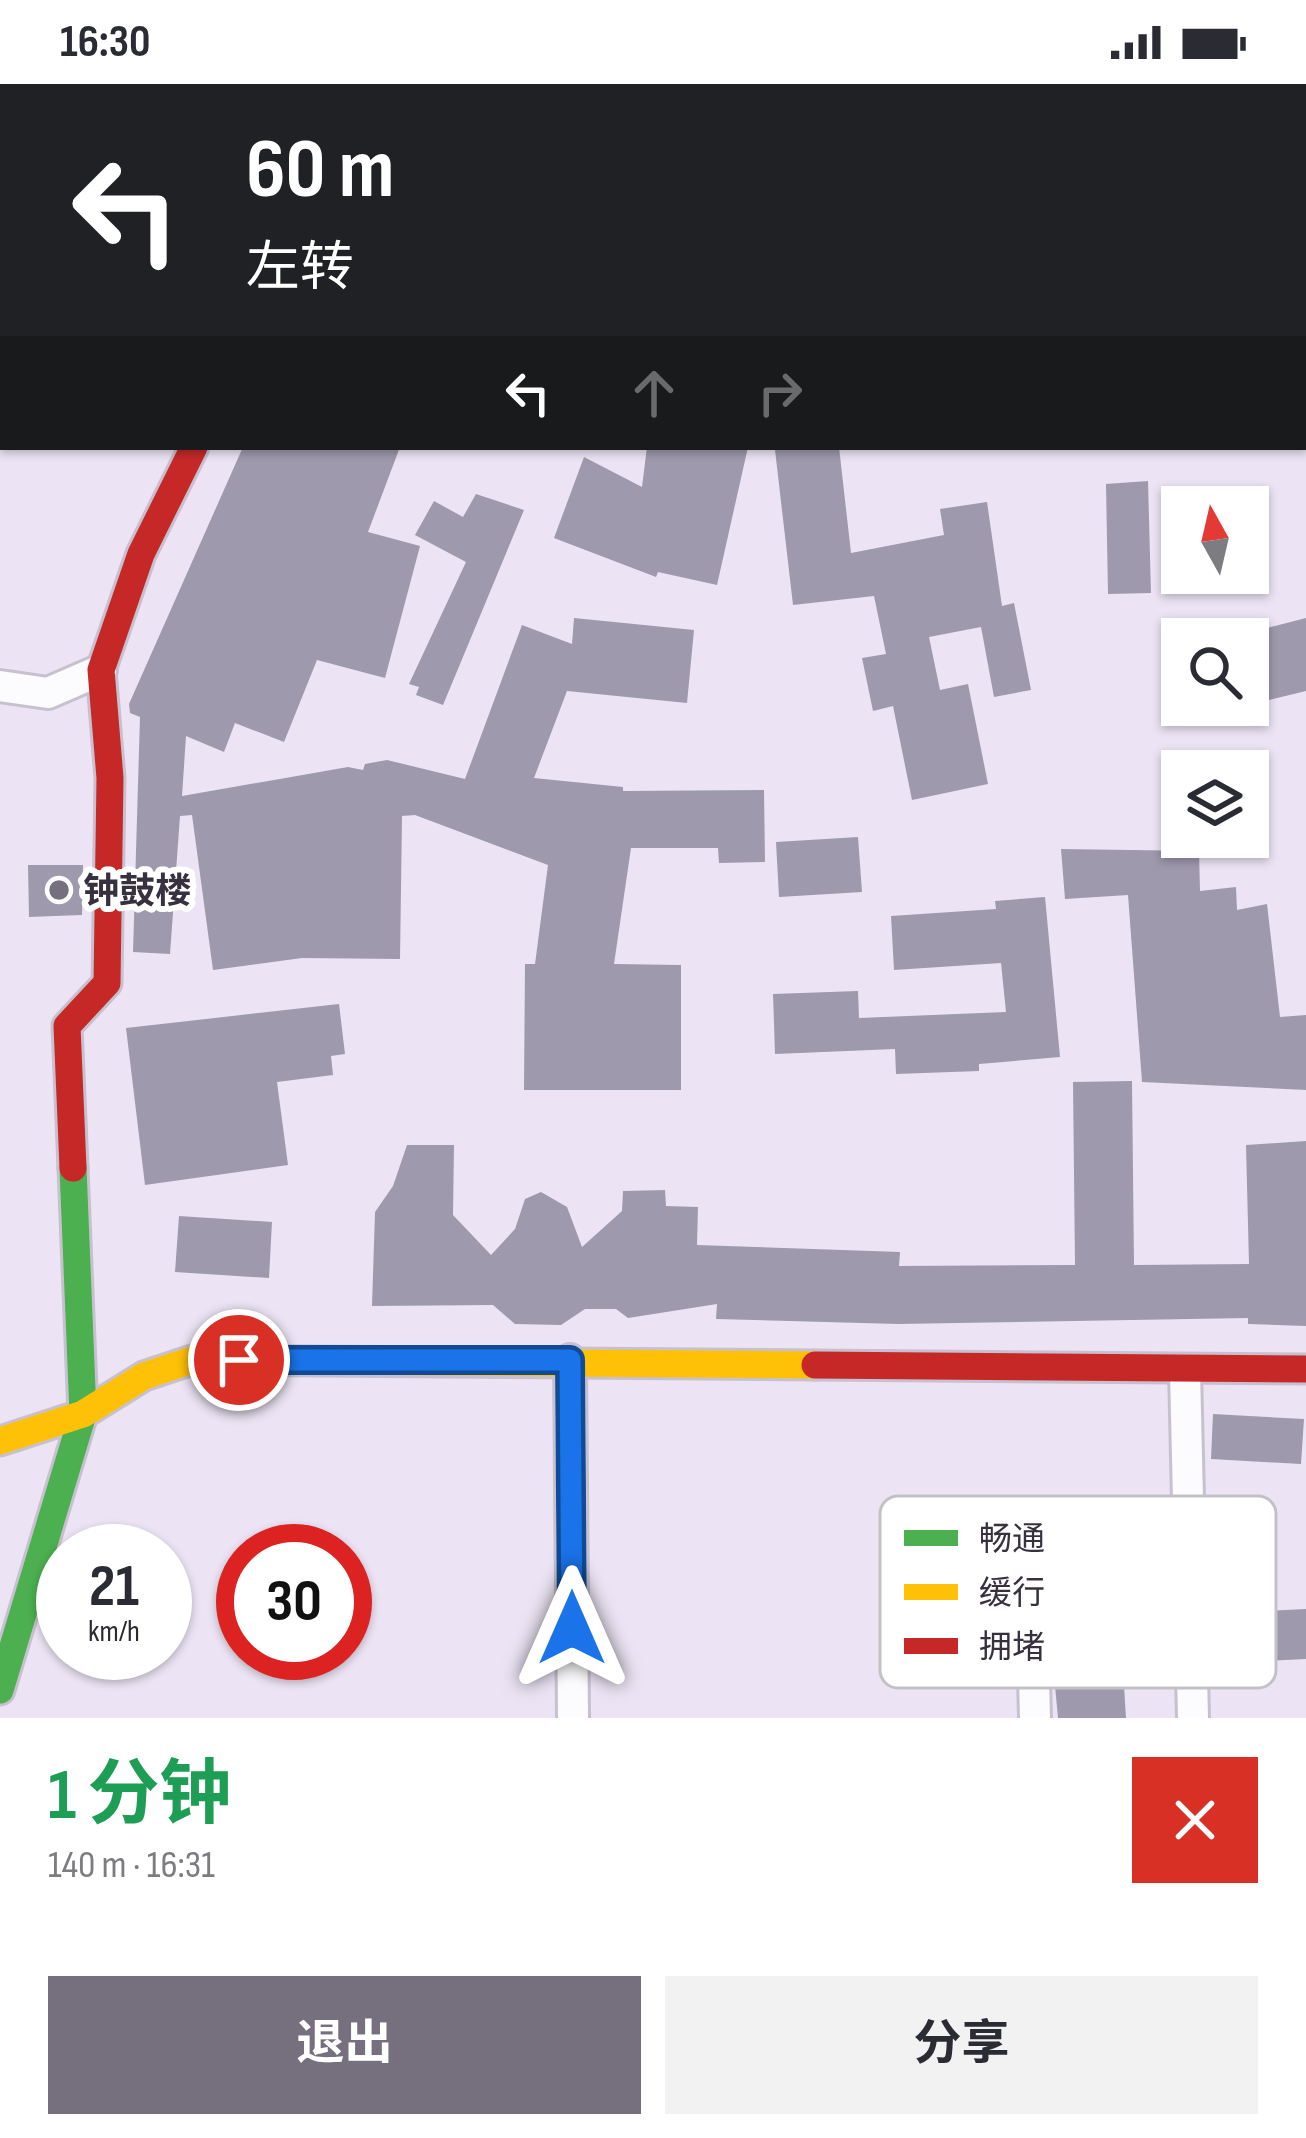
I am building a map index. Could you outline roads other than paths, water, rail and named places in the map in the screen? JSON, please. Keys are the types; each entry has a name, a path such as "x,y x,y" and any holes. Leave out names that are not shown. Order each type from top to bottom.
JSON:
{"street":[{"path":"0,1690 83,1414 67,1026 106,983 110,778 101,670 141,554 193,450"},
{"path":"3,690 48,693 101,670"},
{"path":"0,1441 83,1414 144,1376 192,1360 1306,1369"},
{"path":"570,1360 573,1718"},
{"path":"1185,1370 1188,1496"},
{"path":"1034,1688 1035,1718"},
{"path":"1192,1688 1193,1718"}],"place":[{"name":"钟鼓楼","path":"59,890"}]}
